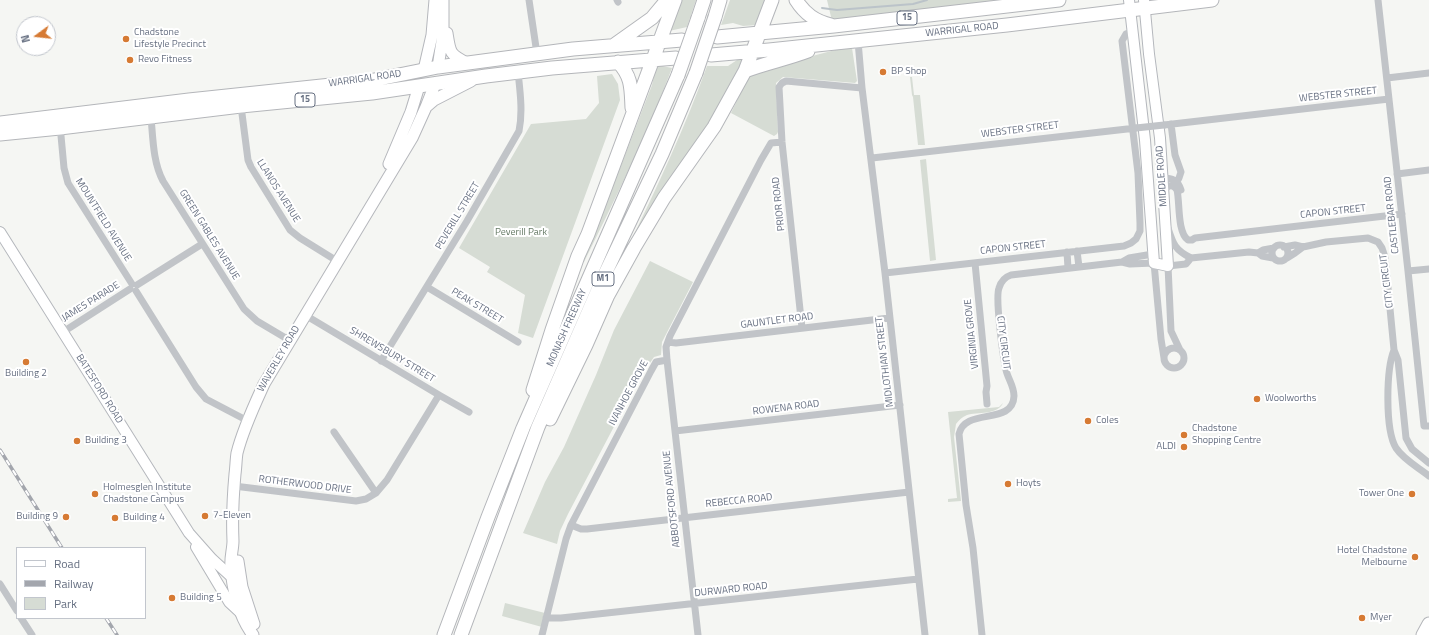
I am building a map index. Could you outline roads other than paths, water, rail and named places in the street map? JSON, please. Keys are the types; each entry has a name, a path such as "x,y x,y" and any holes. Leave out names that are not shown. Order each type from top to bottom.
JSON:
{"highway":[{"path":"632,61 630,52 620,45 652,18 667,0"},
{"path":"523,428 535,380 552,330 675,0"},
{"name":"MONASH FREEWAY","path":"444,635 523,428 678,75 704,0"},
{"name":"MONASH FREEWAY","path":"461,635 538,427 582,324 662,154 696,74 720,0"},
{"path":"516,487 541,440 616,279 661,203 714,127 745,71 772,0"},
{"path":"796,0 810,16 822,23 834,26"},
{"name":"WARRIGAL ROAD","path":"717,37 834,26 1058,0"},
{"name":"WARRIGAL ROAD","path":"711,55 753,52 1018,24 1130,5 1212,0"},
{"name":"WARRIGAL ROAD","path":"0,134 59,122 369,81 438,67 467,63 573,49 682,40"},
{"path":"745,71 787,59 828,44"},
{"name":"WARRIGAL ROAD","path":"0,123 59,122 151,117 241,106 372,93 518,72 676,58"},
{"path":"618,62 626,70 629,78 633,113"},
{"name":"WAVERLEY ROAD","path":"435,84 438,67"},
{"name":"WAVERLEY ROAD","path":"419,86 424,70"},
{"path":"1423,635 1429,624"}],"main road":[{"name":"WAVERLEY ROAD","path":"424,70 432,34 435,0"},
{"name":"WAVERLEY ROAD","path":"438,67 443,35 443,0"},
{"path":"444,17 452,53 454,56 467,63"},
{"path":"426,107 434,100 464,84 486,76"},
{"name":"WAVERLEY ROAD","path":"253,635 243,616 232,578 232,513 237,453 248,421 264,384 289,340 412,138 435,84"},
{"name":"WAVERLEY ROAD","path":"380,191 389,165 412,112 419,86"},
{"name":"WAVERLEY ROAD","path":"233,545 242,587 258,635"}],"street":[{"path":"529,0 537,54"},
{"name":"CASTLEBAR ROAD","path":"1377,0 1427,426"},
{"name":"MIDDLE ROAD","path":"1144,4 1160,138 1171,331 1180,350"},
{"name":"MIDDLE ROAD","path":"1130,5 1146,151 1154,259 1164,358"},
{"path":"1134,31 1126,34 1122,41 1134,128"},
{"name":"MIDLOTHIAN STREET","path":"858,41 862,88 872,158 925,635"},
{"name":"PEVERILL STREET","path":"381,361 427,287 519,132 520,99 518,72"},
{"path":"1387,78 1429,73"},
{"name":"PRIOR ROAD","path":"802,328 782,142 779,87 786,81 862,88"},
{"name":"WEBSTER STREET","path":"872,158 1389,99"},
{"name":"LLANOS AVENUE","path":"241,106 248,160 290,230 337,261"},
{"name":"GREEN GABLES AVENUE","path":"151,117 155,161 163,181 244,309 257,321 289,340"},
{"name":"MOUNTFIELD AVENUE","path":"59,122 64,168 68,183 196,387 206,399 248,421"},
{"path":"1164,189 1175,182 1178,165 1167,124"},
{"name":"CAPON STREET","path":"885,273 1126,246 1139,234 1140,223 1140,194 1134,128"},
{"path":"667,360 666,352 668,342 761,160 770,143 782,142"},
{"path":"1397,174 1429,170"},
{"path":"1163,178 1175,182"},
{"name":"CAPON STREET","path":"1175,182 1180,188 1186,232 1195,238 1402,214"},
{"path":"1165,218 1178,250 1188,257 1243,252 1258,253 1262,256 1283,261 1288,252 1280,245 1258,253"},
{"name":"BATESFORD ROAD","path":"0,232 189,534 212,560 242,587"},
{"name":"CITY CIRCUIT","path":"1284,247 1295,245 1303,247 1360,238 1373,239 1378,242 1385,257 1394,350 1398,360 1406,438 1412,450 1429,463"},
{"name":"JAMES PARADE","path":"63,332 202,244"},
{"name":"CITY CIRCUIT","path":"1286,258 1303,247"},
{"path":"1273,258 1272,252 1274,248"},
{"path":"1077,251 1079,267"},
{"path":"1067,252 1068,268"},
{"name":"CITY CIRCUIT","path":"982,635 973,548 966,505 960,448 960,432 962,427 968,421 996,415 1005,411 1010,406 1014,398 1006,368 998,305 998,290 1002,281 1011,275 1122,262 1130,264 1167,256 1188,257 1186,264 1168,266 1154,259"},
{"name":"VIRGINIA GROVE","path":"975,263 988,386 986,392 987,404"},
{"path":"1408,271 1429,269"},
{"name":"PEAK STREET","path":"427,287 518,342"},
{"name":"SHREWSBURY STREET","path":"305,315 469,412"},
{"name":"GAUNTLET ROAD","path":"668,342 676,343 889,318"},
{"path":"1174,348 1180,350 1184,359 1183,363 1175,368 1170,367 1165,363 1164,358 1166,352 1174,348"},
{"name":"CITY CIRCUIT","path":"1394,350 1390,359 1388,385 1392,437 1396,448 1403,456 1429,476"},
{"name":"ABBOTSFORD AVENUE","path":"667,360 698,635"},
{"name":"IVANHOE GROVE","path":"542,635 566,539 571,525 656,362 667,360"},
{"name":"ROTHERWOOD DRIVE","path":"234,486 356,501 366,499 376,493 387,480 439,395"},
{"name":"ROWENA ROAD","path":"675,431 900,405"},
{"path":"334,432 376,493"},
{"name":"REBECCA ROAD","path":"571,525 580,529 587,529 909,492"},
{"path":"189,534 200,556 229,602 243,616"},
{"name":"DURWARD ROAD","path":"546,618 561,618 918,579"},
{"path":"0,584 16,609"},
{"path":"22,619 32,635"}],"waterway":[{"path":"822,8 837,10 913,4 927,0"}],"railway":[{"path":"0,450 61,547"},
{"path":"107,619 117,635"}],"place":[{"name":"Chadstone Lifestyle Precinct","path":"126,39"},
{"name":"Revo Fitness","path":"130,60"},
{"name":"BP Shop","path":"883,72"},
{"name":"Building 2","path":"26,362"},
{"name":"Woolworths","path":"1257,399"},
{"name":"Coles","path":"1088,421"},
{"name":"Chadstone Shopping Centre","path":"1184,435"},
{"name":"Building 3","path":"77,441"},
{"name":"ALDI","path":"1184,447"},
{"name":"Hoyts","path":"1008,484"},
{"name":"Holmesglen Institute Chadstone Campus","path":"95,494"},
{"name":"Tower One","path":"1412,494"},
{"name":"7-Eleven","path":"205,516"},
{"name":"Building 9","path":"66,517"},
{"name":"Building 4","path":"115,518"},
{"name":"Hotel Chadstone Melbourne","path":"1415,557"},
{"name":"Building 5","path":"172,598"},
{"name":"Myer","path":"1362,618"}],"park label":[{"name":"Peverill Park","path":"521,233"}]}
